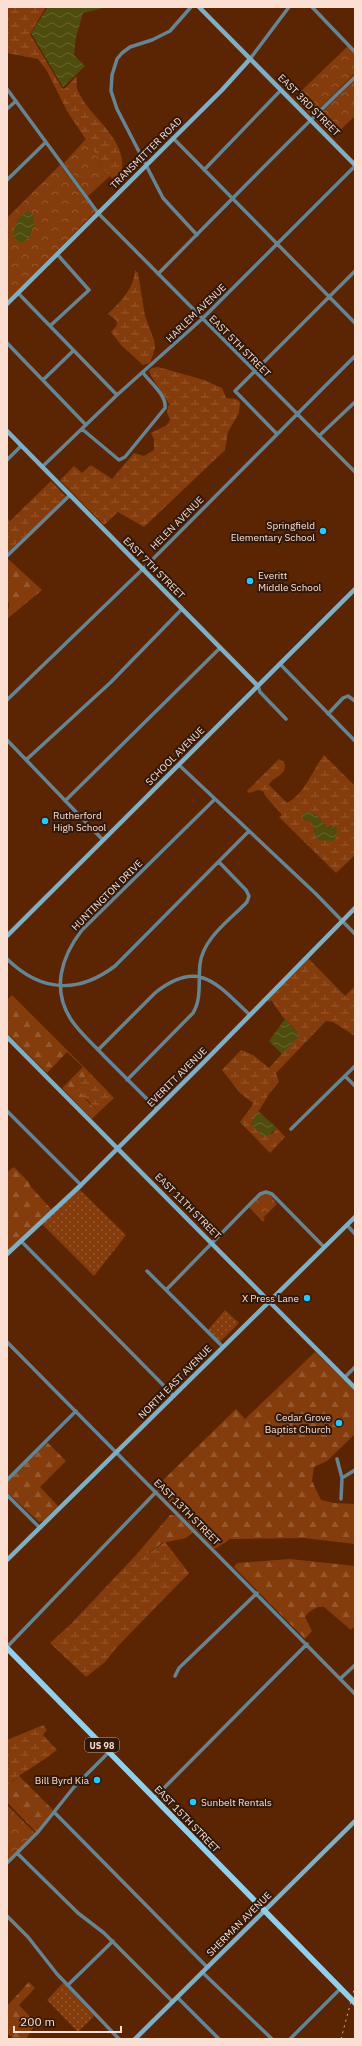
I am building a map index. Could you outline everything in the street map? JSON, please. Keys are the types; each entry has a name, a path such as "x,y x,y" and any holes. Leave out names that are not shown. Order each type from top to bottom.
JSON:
{"main road":[{"name":"EAST 15TH STREET","path":"7,1648 355,2003"}],"street":[{"path":"191,7 170,31 152,40 130,47 122,53 117,59 112,75 111,91 117,109 147,164 166,204 197,235"},
{"name":"EAST 3RD STREET","path":"199,7 355,165"},
{"name":"TRANSMITTER ROAD","path":"7,304 250,59 289,7"},
{"path":"312,7 355,52"},
{"path":"158,274 310,120 355,77"},
{"name":"EAST 5TH STREET","path":"7,89 98,213 254,372 355,472"},
{"path":"204,170 281,90"},
{"path":"7,109 16,101"},
{"path":"173,138 232,200 278,244 355,323"},
{"path":"7,180 46,142"},
{"name":"HARLEM AVENUE","path":"42,466 117,395 202,319 355,165"},
{"path":"50,326 88,290 57,254"},
{"path":"277,434 234,391 355,271"},
{"path":"18,293 117,395"},
{"path":"7,343 86,425"},
{"path":"44,380 73,351"},
{"name":"HELEN AVENUE","path":"7,700 142,569 355,356"},
{"path":"82,429 119,460 125,457 165,408 166,402 143,373"},
{"path":"319,436 355,402"},
{"name":"EAST 7TH STREET","path":"7,431 258,686 260,692 286,719"},
{"path":"7,460 21,446"},
{"path":"7,556 70,495"},
{"name":"SCHOOL AVENUE","path":"7,936 355,589"},
{"path":"26,760 110,682 182,609"},
{"path":"65,801 220,648"},
{"path":"280,664 355,741"},
{"path":"328,714 343,698 348,696 355,701"},
{"path":"7,740 103,840"},
{"path":"179,765 355,934"},
{"name":"HUNTINGTON DRIVE","path":"157,1109 98,1050 71,1019 65,1007 61,986 65,957 71,945 82,930 215,799"},
{"path":"7,960 26,975 42,983 61,986 84,983 97,979 115,966 249,832"},
{"path":"127,1080 193,1012 198,1002 200,964 205,946 248,902 249,896 246,890 219,862"},
{"name":"EVERITT AVENUE","path":"7,1254 81,1185 355,908"},
{"path":"98,1050 165,985 182,977 206,978 218,985 250,1015"},
{"name":"EAST 11TH STREET","path":"7,1037 118,1147 355,1388"},
{"path":"291,1128 355,1066"},
{"path":"345,1076 355,1086"},
{"path":"7,1111 81,1185"},
{"path":"166,1290 260,1194 266,1192 272,1194 324,1247"},
{"name":"NORTH EAST AVENUE","path":"7,1560 355,1217"},
{"path":"347,1225 355,1234"},
{"path":"21,1241 174,1396"},
{"path":"147,1271 223,1347"},
{"name":"EAST 13TH STREET","path":"7,1342 257,1593 355,1694"},
{"path":"345,1377 355,1367"},
{"path":"7,1480 76,1411"},
{"path":"336,1459 342,1478 341,1499"},
{"path":"342,1478 355,1470"},
{"path":"7,1648 156,1492"},
{"path":"7,1495 40,1528"},
{"path":"175,1676 179,1668 257,1593"},
{"path":"154,1798 307,1644"},
{"path":"340,1679 355,1665"},
{"path":"7,1863 74,1788 109,1752"},
{"path":"54,1812 207,1967"},
{"name":"SHERMAN AVENUE","path":"135,2039 355,1821"},
{"path":"17,1853 78,1913 113,1941 173,2002"},
{"path":"7,1916 28,1937 68,1985 120,2039"},
{"path":"68,1985 113,1941"},
{"path":"202,1972 272,2039"},
{"path":"290,2039 341,1988"},
{"path":"177,1997 219,2039"}],"green space":[{"path":"46,7 30,34 62,88 64,89 77,76 77,87 82,98 118,146 122,158 122,170 117,184 100,166 102,164 67,111 47,71 38,59 7,53 7,8"},
{"path":"348,46 355,54 355,73 316,112 309,113 294,98"},
{"path":"355,79 355,116 333,137 317,121 317,117"},
{"path":"86,139 102,164 100,166 110,176 88,196 64,163"},
{"path":"60,165 95,212 7,301 7,218"},
{"path":"135,270 138,273 145,316 154,340 155,348 150,363 143,365 121,345 111,332 117,325 116,320 108,314 126,294 132,283"},
{"path":"158,367 204,380 222,388 226,398 236,399 240,402 239,413 228,432 225,450 144,527 118,512 104,525 60,480 74,466 82,473 91,465 112,479 134,453 144,456 154,450 154,439 151,433 167,425 170,420 167,413 168,406 170,405 149,371 152,368"},
{"path":"51,481 66,497 7,553 7,518 10,521"},
{"path":"7,558 42,590 7,619 9,604 7,601"},
{"path":"324,755 353,784 355,783 355,855 336,873 279,817 282,815 266,797 263,791 258,790 249,793 247,791 279,759 284,762 285,766 283,773 269,785 287,803 294,799 304,788","holes":["317,815 327,828 332,826 333,841 314,832 315,827 312,822 304,819 302,816"]},
{"path":"308,958 345,996 355,986 355,1036 333,1022 326,1021 276,1073 279,1082 269,1094 251,1124 272,1134 277,1128 285,1137 270,1153 240,1122 253,1103 240,1093 222,1070 241,1050 253,1055 269,1068 298,1036 298,1033 283,1017 271,1000 269,1002 267,1000"},
{"path":"12,995 89,1072 81,1082 86,1100 99,1112 92,1119 62,1088 83,1067 67,1052 47,1073 7,1033 7,1000"},
{"path":"89,1072 114,1098 99,1112 78,1090 81,1082"},
{"path":"14,1167 28,1181 31,1187 52,1210 7,1252 7,1172"},
{"path":"79,1189 126,1235 94,1276 42,1224"},
{"path":"266,1194 271,1196 277,1204 263,1218 265,1219 263,1222 249,1207 261,1195"},
{"path":"225,1310 239,1323 220,1342 208,1330"},
{"path":"315,1352 355,1391 355,1434 327,1461 314,1467 312,1481 321,1500 334,1503 355,1504 355,1544 304,1538 230,1539 215,1549 182,1515 184,1515 155,1488 236,1409 245,1419"},
{"path":"47,1442 66,1461 40,1487 58,1506 43,1521 39,1522 7,1492 7,1481"},
{"path":"170,1515 176,1515 193,1532 186,1538 162,1543 141,1558 136,1555"},
{"path":"165,1542 189,1573 117,1647 105,1662 86,1677 50,1643 71,1624 136,1555 141,1558"},
{"path":"290,1559 355,1566 355,1626 351,1630 324,1607 319,1607 311,1611 305,1617 312,1631 305,1639 234,1567 237,1563"},
{"path":"43,1725 47,1730 43,1735 57,1750 7,1786 7,1740"},
{"path":"19,1776 53,1810 39,1828 7,1796 7,1786"},
{"path":"7,1796 39,1828 36,1832 7,1802"},
{"path":"7,1805 35,1833 7,1861"},
{"path":"29,1982 35,1988 19,2005 36,2023 26,2039 14,2039 7,2033 7,2006"},
{"path":"63,1983 94,2016 78,2032 47,2000"}],"water":[{"path":"48,7 107,7 83,13 76,37 74,55 85,66 63,87 31,33"},
{"path":"28,211 34,215 33,228 27,240 19,243 14,237 14,229 19,218"},
{"path":"308,812 317,815 327,828 336,826 337,834 333,841 319,840 315,838 313,825 302,816 304,813"},
{"path":"285,1019 299,1036 282,1054 269,1041"},
{"path":"258,1111 277,1128 267,1136 262,1136 251,1124"}],"railway":[{"path":"341,2039 355,1986"}],"place":[{"name":"Springfield Elementary School","path":"323,531"},
{"name":"Everitt Middle School","path":"250,581"},
{"name":"Rutherford High School","path":"45,821"},
{"name":"X Press Lane","path":"307,1298"},
{"name":"Cedar Grove Baptist Church","path":"339,1423"},
{"name":"Bill Byrd Kia","path":"97,1780"},
{"name":"Sunbelt Rentals","path":"193,1802"}]}
